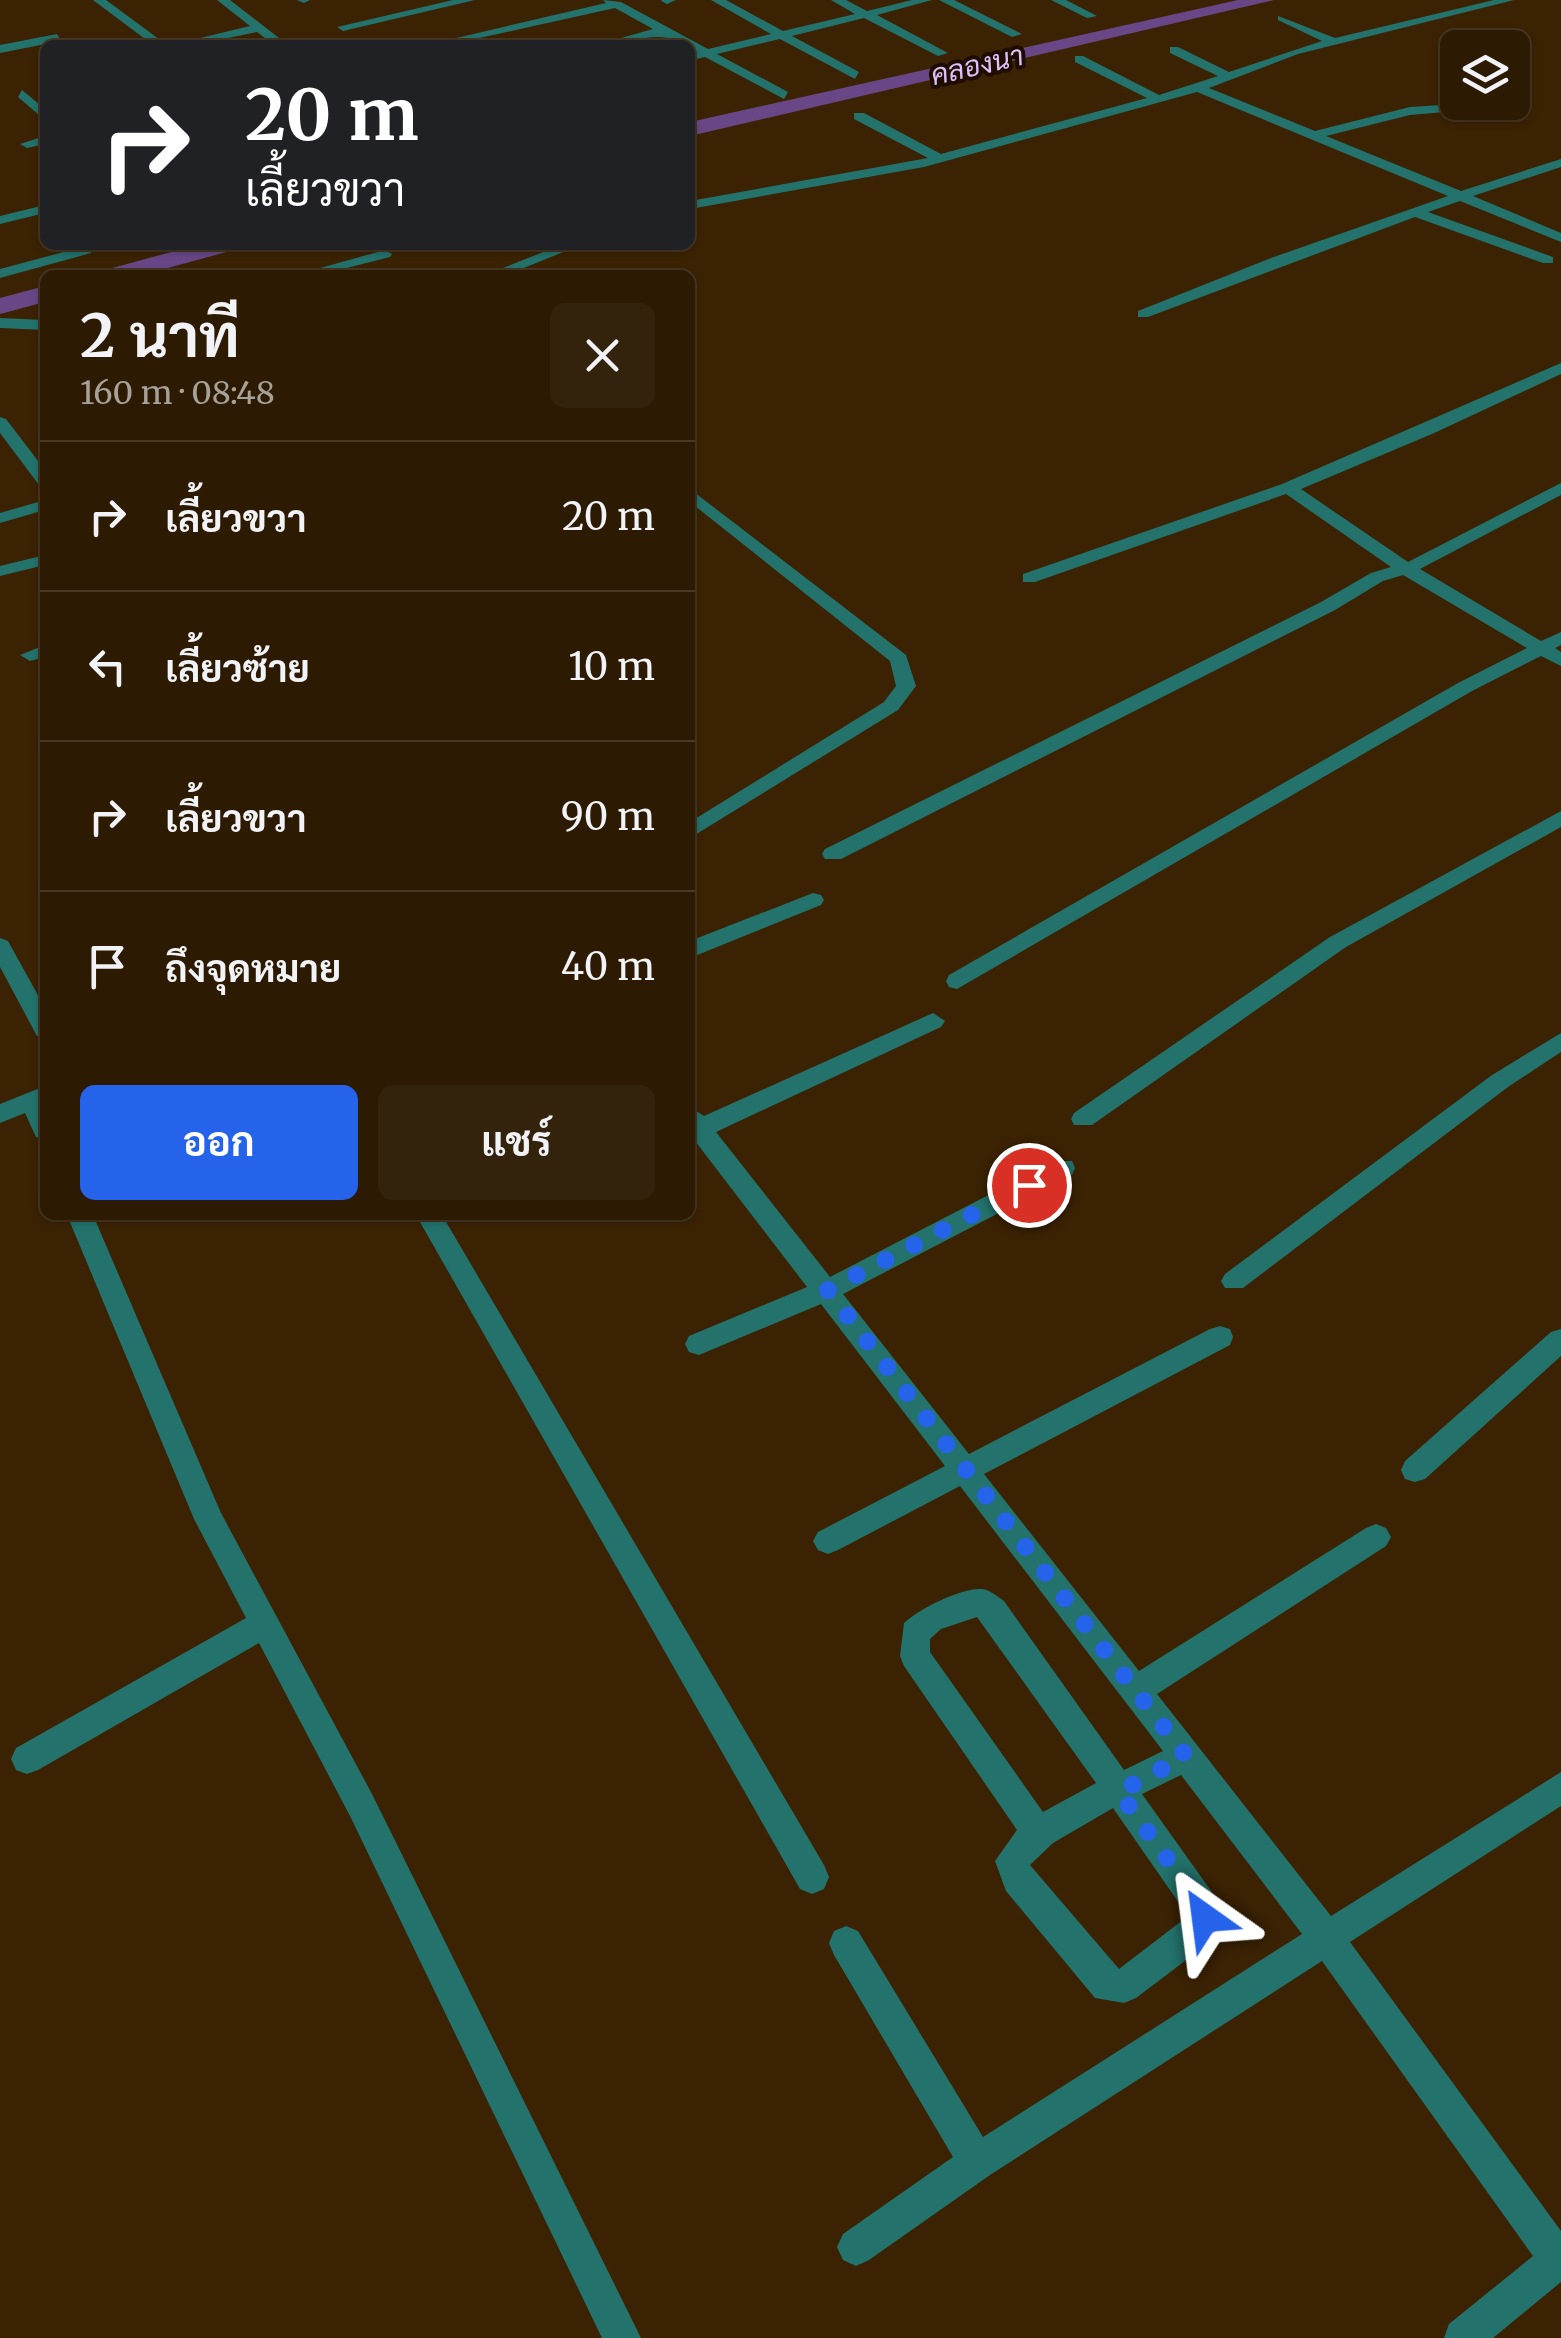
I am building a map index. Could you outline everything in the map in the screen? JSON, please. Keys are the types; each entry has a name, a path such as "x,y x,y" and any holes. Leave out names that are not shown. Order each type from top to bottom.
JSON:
{"street":[{"path":"99,0 154,40"},
{"path":"222,0 275,40"},
{"path":"343,27 431,3 469,0"},
{"path":"718,0 855,75"},
{"path":"837,0 942,54"},
{"path":"695,56 926,0"},
{"path":"945,0 1016,34"},
{"path":"1057,0 1091,16"},
{"path":"695,204 940,159 1198,88 1224,74 1332,41 1504,0"},
{"path":"431,3 451,16"},
{"path":"617,5 682,40"},
{"path":"457,40 617,5 643,6"},
{"path":"1282,18 1332,41"},
{"path":"466,26 489,40"},
{"path":"201,40 258,28"},
{"path":"622,40 663,30"},
{"path":"47,40 58,38"},
{"path":"0,49 40,41"},
{"path":"695,47 784,95"},
{"path":"1174,50 1224,74"},
{"path":"1079,59 1156,98"},
{"path":"1198,88 1561,238"},
{"path":"22,94 40,111"},
{"path":"1312,136 1410,111 1440,108"},
{"path":"859,116 940,159"},
{"path":"26,144 40,141"},
{"path":"1143,314 1415,212 1561,164"},
{"path":"0,220 40,210"},
{"path":"1415,212 1548,260"},
{"path":"0,274 86,250"},
{"path":"506,270 560,250"},
{"path":"322,270 385,254"},
{"path":"0,323 40,325"},
{"path":"1029,578 1288,488 1426,431 1561,368"},
{"path":"2,428 40,476"},
{"path":"1288,488 1405,568 1561,660"},
{"path":"834,854 1328,606 1376,576 1405,568 1561,488"},
{"path":"695,498 899,659 906,686 890,706 695,828"},
{"path":"0,518 40,506"},
{"path":"0,571 40,561"},
{"path":"957,981 1540,646 1561,638"},
{"path":"1082,1119 1338,942 1561,818"},
{"path":"695,948 813,900"},
{"path":"0,946 40,1021"},
{"path":"695,1125 933,1021"},
{"path":"1234,1280 1500,1081 1561,1041"},
{"path":"0,1114 39,1098"},
{"path":"695,1128 828,1290 1325,1936 1560,2260 1462,2338"},
{"path":"699,1344 828,1290 1063,1168"},
{"path":"82,1220 209,1519 361,1804 622,2338"},
{"path":"432,1220 812,1878"},
{"path":"828,1540 1220,1337"},
{"path":"1415,1470 1561,1340"},
{"path":"1135,1691 1376,1537"},
{"path":"1037,1831 915,1656 916,1633 931,1618 980,1602 993,1611 1119,1792 1202,1907 1205,1918 1198,1930 1124,1986 1107,1986 1092,1974 1018,1880 1012,1861 1019,1847 1037,1831 1119,1792 1186,1756"},
{"path":"27,1759 264,1624"},
{"path":"856,2248 977,2162 1561,1788"},
{"path":"846,1943 977,2162"}],"waterway":[{"name":"คลองนา","path":"695,128 1264,0"},
{"name":"คลองนา","path":"132,270 206,250"},
{"name":"คลองนา","path":"0,306 40,295"}],"route":[{"path":"1029,1185 828,1290 1186,1756 1119,1792 1202,1907 1205,1918"}]}
